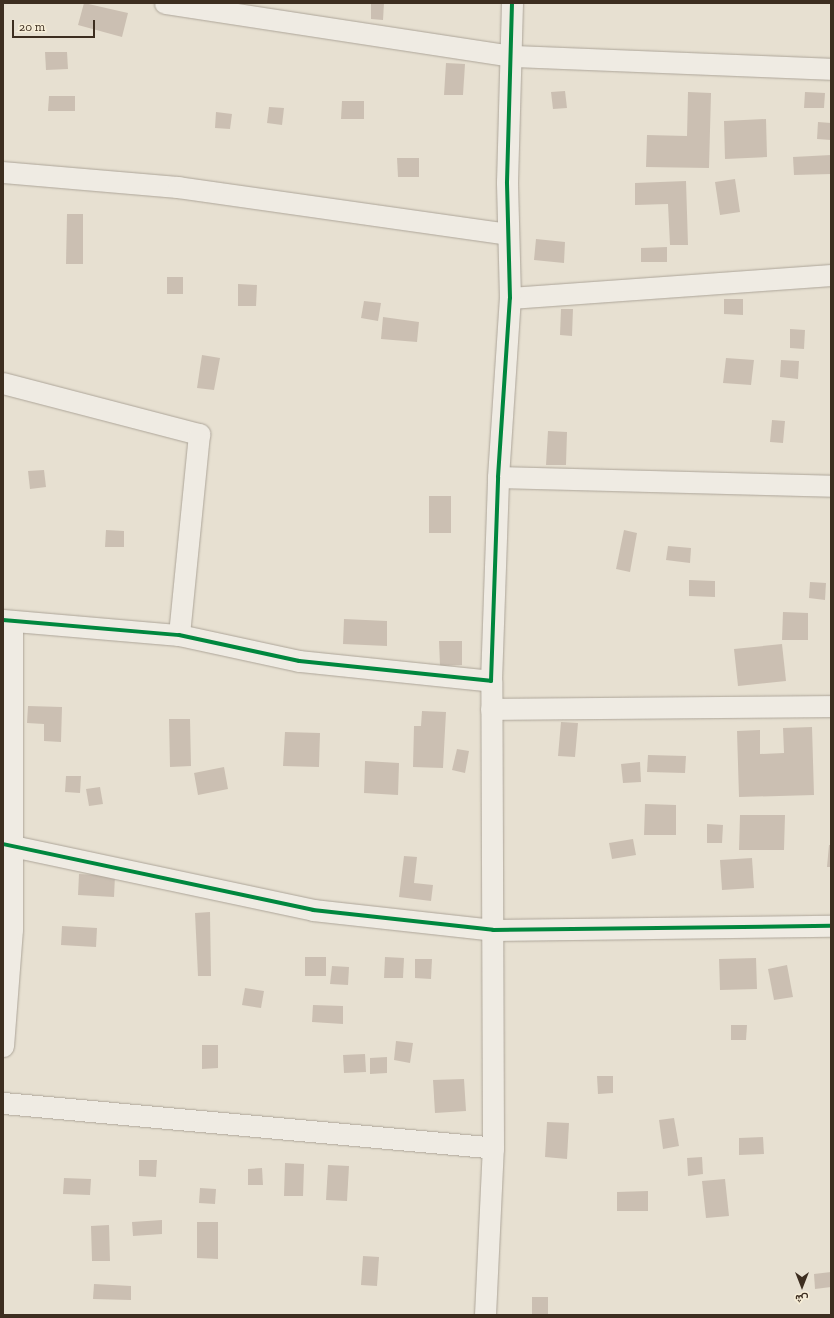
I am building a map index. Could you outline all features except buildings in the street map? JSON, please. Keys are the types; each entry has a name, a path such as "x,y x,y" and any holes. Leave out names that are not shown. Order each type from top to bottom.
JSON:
{"street":[{"path":"165,3 512,56 831,69"},
{"path":"485,1315 493,1148 491,681 498,477 510,298 508,234 512,3"},
{"path":"3,172 178,187 508,234"},
{"path":"510,298 831,275"},
{"path":"3,383 199,434 179,635"},
{"path":"498,477 831,486"},
{"path":"3,1046 12,929 7,845 7,621 179,635 299,661 491,681"},
{"path":"491,709 831,706"},
{"path":"7,845 313,910 493,930 831,926"},
{"path":"3,1103 493,1148"}],"cycle path":[{"path":"3,620 179,635 299,661 491,681 498,477 510,298 507,182 512,3"},
{"path":"3,844 313,910 493,930 831,926"}]}
